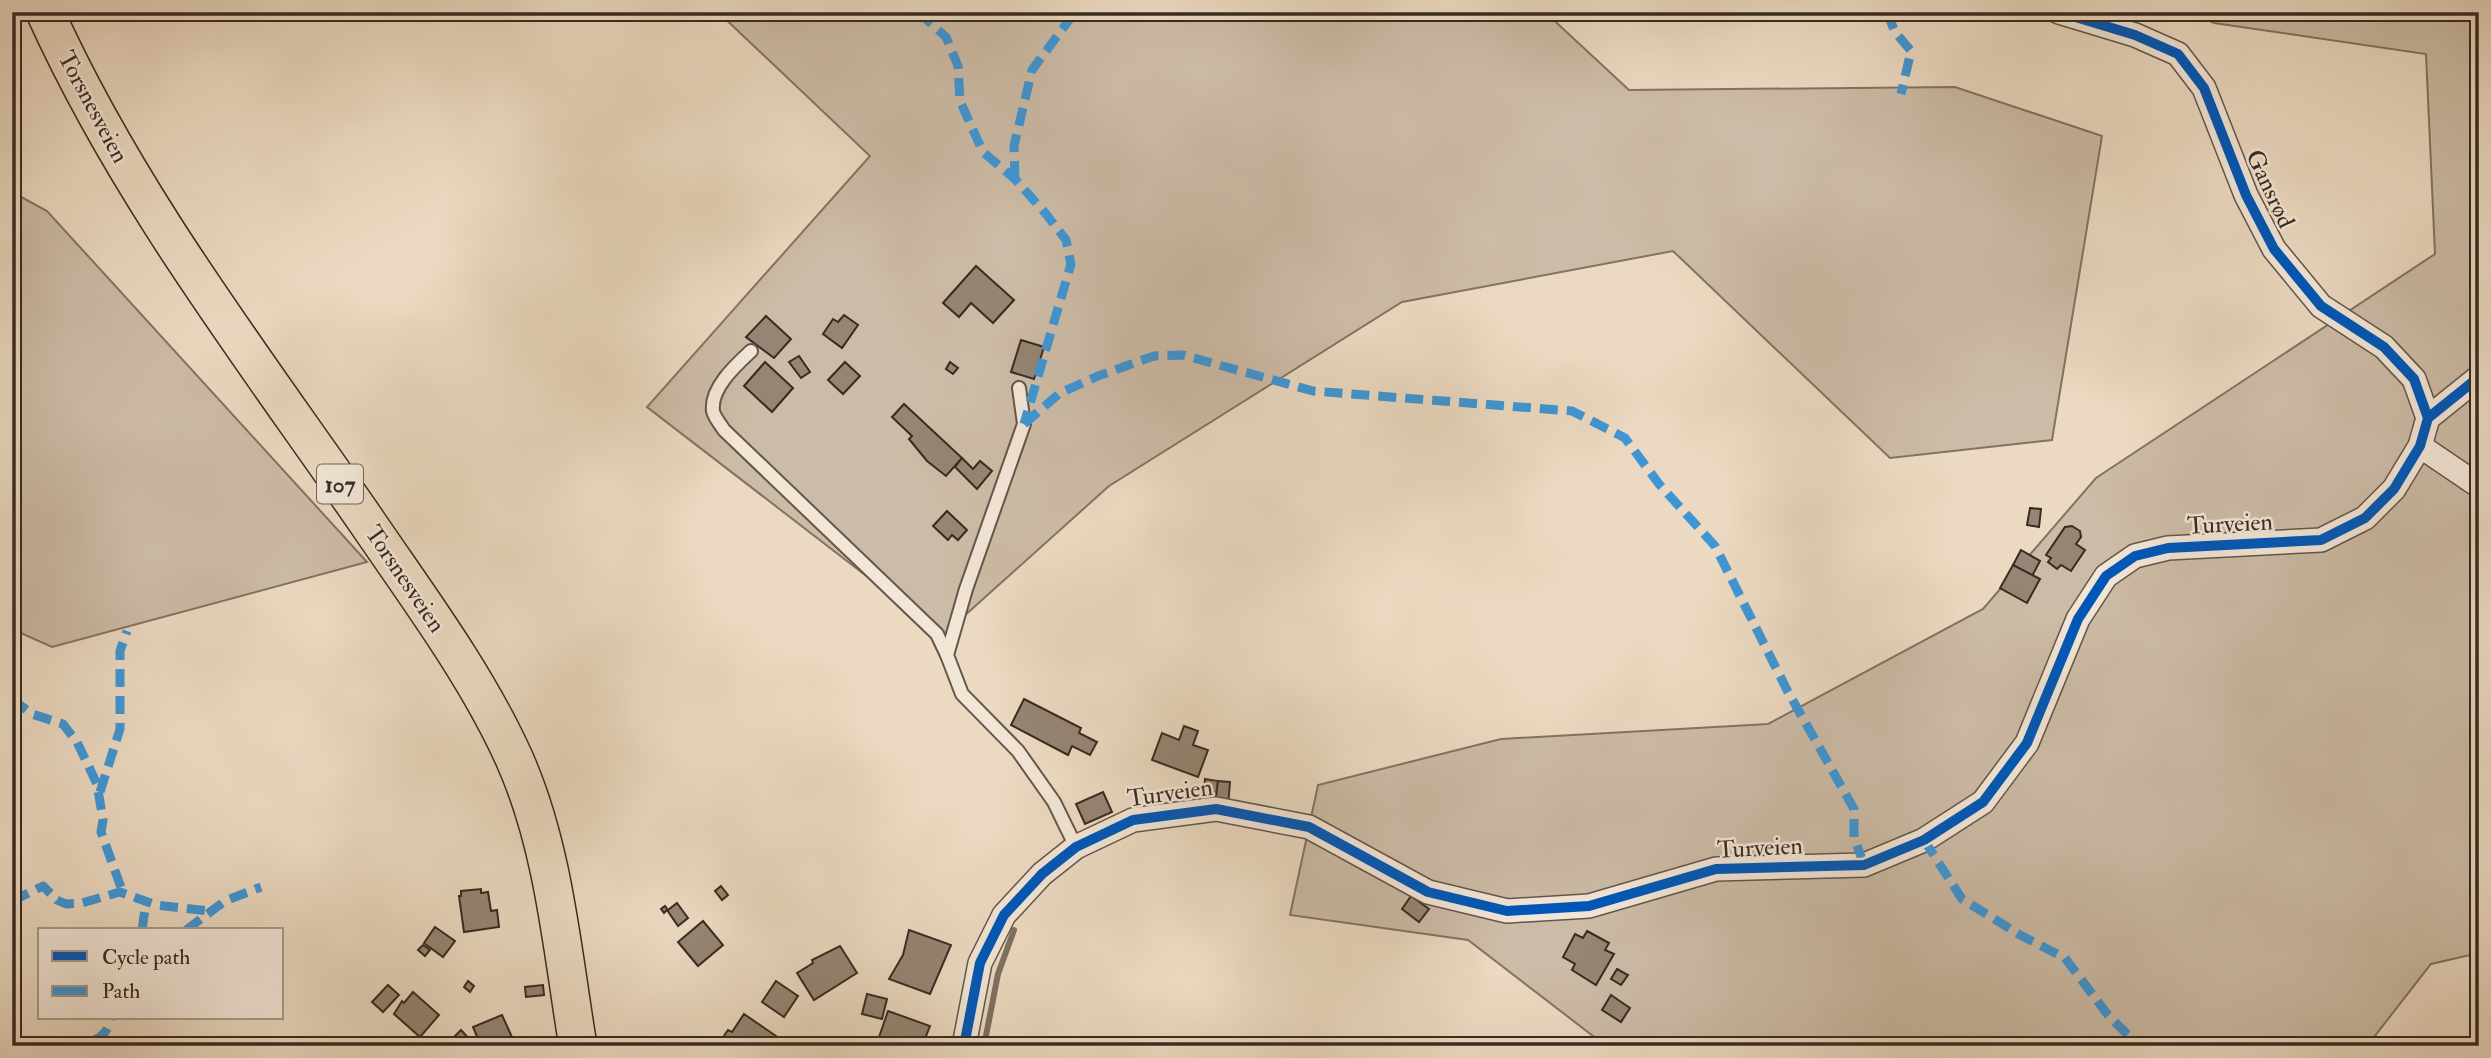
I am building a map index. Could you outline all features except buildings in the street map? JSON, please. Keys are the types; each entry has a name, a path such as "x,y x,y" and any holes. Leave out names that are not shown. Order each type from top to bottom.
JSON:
{"main road":[{"name":"Torsnesveien","path":"45,12 112,148 422,602 482,698 515,759 545,851 578,1046"}],"street":[{"name":"Gansrød","path":"2059,12 2135,35 2178,54 2204,88 2246,195 2274,249 2321,306 2384,346 2414,379 2428,418"},
{"path":"2428,418 2479,377"},
{"name":"Turveien","path":"964,1046 980,963 1004,915 1042,874 1076,848 1133,820 1216,809 1309,827 1428,892 1507,911 1589,906 1716,869 1864,865 1924,840 1983,802 2027,743 2078,619 2106,576 2135,556 2168,548 2321,540 2365,518 2394,489 2420,446 2428,418"},
{"path":"2420,446 2479,486"}],"lane":[{"path":"751,351 731,370 715,398 713,411 724,430 937,634 962,694 1018,751 1054,802 1076,848"},
{"path":"947,655 966,589 1024,424 1019,388"}],"shaded area":[{"path":"718,12 1545,12 1629,90 1955,87 2102,136 2052,440 1890,458 1673,251 1402,302 1109,486 943,635 647,407 870,156"},
{"path":"2192,12 2479,12 2479,953 2431,964 2367,1046 1606,1046 1468,940 1290,915 1318,785 1501,739 1768,724 1983,609 2096,478 2435,254 2426,54 2214,23"},
{"path":"12,192 47,211 367,562 52,647 12,629"}],"waterway":[{"path":"984,1046 998,974 1014,930"}],"marked path":[{"path":"830,12 856,12"},
{"path":"918,12 946,37 958,66 960,101 983,152 1015,179 1066,240 1071,264 1024,424"},
{"path":"1015,179 1014,146 1032,70 1075,12"},
{"path":"1887,12 1895,32 1911,51 1901,94"},
{"path":"1024,424 1060,393 1098,376 1154,356 1183,355 1313,391 1572,411 1625,438 1659,484 1715,546 1787,690 1854,809 1854,837 1864,865"},
{"path":"100,792 120,729 120,651 127,631"},
{"path":"12,699 32,714 63,724 77,742 97,784 103,820 101,832 123,893"},
{"path":"1924,840 1962,899 2022,936 2065,958 2108,1015 2139,1046"},
{"path":"12,901 43,886 57,900 66,904 82,903 120,892 156,905 209,911"},
{"path":"189,928 225,901 261,887"},
{"path":"142,928 146,902"},
{"path":"68,1046 90,1042 101,1036 110,1020"}],"cycle path":[{"path":"2059,12 2135,35 2178,54 2204,88 2246,195 2274,249 2321,306 2384,347 2414,379 2428,418"},
{"path":"964,1046 980,963 1004,915 1042,874 1076,847 1133,820 1216,809 1309,827 1428,892 1507,911 1589,906 1716,869 1864,865 1924,840 1983,802 2027,743 2078,619 2106,576 2135,556 2168,548 2321,540 2365,518 2394,489 2420,446 2428,418 2479,377"}]}
